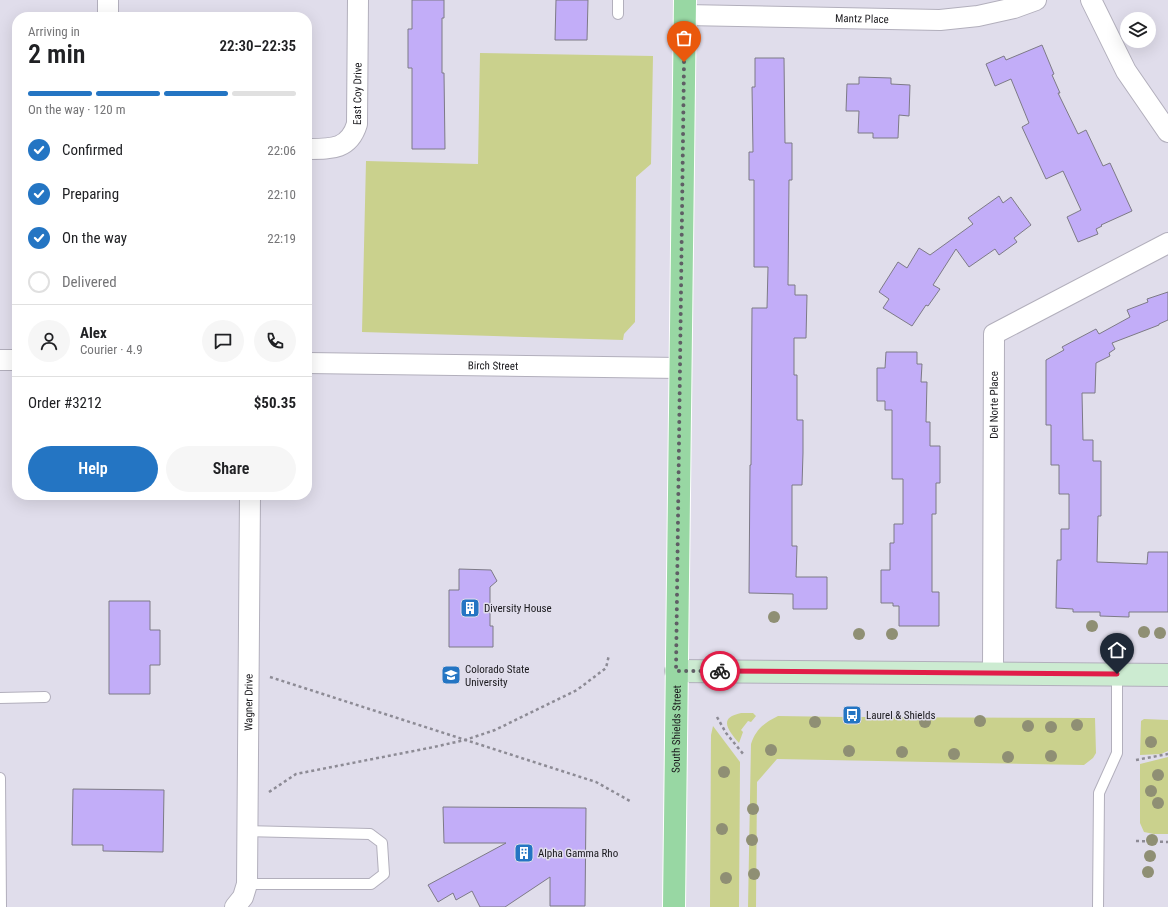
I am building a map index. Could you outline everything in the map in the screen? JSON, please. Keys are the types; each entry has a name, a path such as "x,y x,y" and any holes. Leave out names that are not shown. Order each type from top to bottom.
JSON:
{"main road":[{"name":"South Shields Street","path":"674,907 685,8"},
{"path":"676,671 1168,675"}],"street":[{"path":"108,0 108,12"},
{"name":"East Coy Drive","path":"312,149 329,149 344,145 354,133 357,124 358,0"},
{"name":"Mantz Place","path":"685,8 940,20 978,16 1014,8 1036,0"},
{"path":"1091,0 1126,71 1168,132"},
{"name":"Del Norte Place","path":"993,673 994,334 1168,244"},
{"path":"0,360 12,360"},
{"name":"Birch Street","path":"312,363 680,368"},
{"name":"Wagner Drive","path":"235,907 243,897 247,884 246,793 250,500"}],"lane":[{"path":"618,0 618,14"},
{"path":"1098,907 1098,793 1117,753 1117,674"},
{"path":"0,698 45,697"},
{"path":"0,778 1,907"},
{"path":"246,831 370,834 382,843 384,874 371,884 247,884"}],"path":[{"path":"246,793 270,792 296,774 434,747 465,740 495,730 577,690 606,668 608,655"},
{"path":"248,676 272,677 596,782 630,801"},
{"path":"717,717 726,733 744,755"},
{"path":"1136,760 1168,754"},
{"path":"1136,841 1168,842"}],"green space":[{"path":"480,53 653,56 651,164 636,177 635,322 624,334 623,340 362,332 366,161 478,164"},
{"path":"741,713 753,713 756,716 751,722 748,721 741,730 743,732 739,743 729,730 727,722 729,718"},
{"path":"778,716 843,717 843,721 858,722 858,717 1095,718 1096,753 1093,758 1084,765 777,759 757,782 756,907 748,907 751,744 758,730"},
{"path":"1144,719 1168,720 1168,751 1161,754 1140,755 1141,721"},
{"path":"713,726 740,762 739,907 710,907 711,735"},
{"path":"1168,757 1168,834 1144,832 1140,823 1140,764"}],"building":[{"path":"412,0 444,0 444,18 442,18 442,73 444,73 445,149 412,149 412,68 408,68 408,29 412,29"},
{"path":"556,0 588,0 587,40 555,40"},
{"path":"1042,45 1054,74 1052,75 1060,93 1058,93 1078,134 1086,130 1103,166 1110,163 1132,211 1101,225 1102,226 1096,229 1098,234 1078,242 1067,217 1081,210 1063,171 1046,179 1022,127 1029,123 1011,79 995,86 986,64 1004,56 1006,60"},
{"path":"755,58 784,58 785,143 792,143 792,180 789,180 788,285 795,285 795,295 807,295 806,338 794,338 794,375 797,375 797,420 803,420 803,453 802,485 792,485 792,546 797,546 796,577 827,577 827,609 793,609 793,594 749,593 752,308 767,308 768,267 754,267 754,180 749,180 749,152 753,152 752,87 755,87"},
{"path":"859,77 891,78 891,84 910,85 909,116 899,115 898,138 873,138 873,133 858,133 859,111 846,111 847,84 859,84"},
{"path":"999,196 1003,203 1011,197 1031,225 1014,238 1017,242 999,255 995,249 969,267 956,249 933,285 940,289 928,306 926,305 912,326 883,308 889,299 879,292 898,262 907,268 919,248 930,255 973,224 968,218"},
{"path":"1168,292 1168,320 1159,325 1112,343 1115,349 1109,353 1110,356 1096,363 1095,393 1082,393 1083,440 1093,440 1093,461 1101,461 1101,516 1098,516 1097,562 1147,564 1148,552 1168,552 1168,612 1129,612 1129,617 1100,616 1100,612 1073,612 1073,609 1056,608 1057,560 1061,560 1061,529 1069,529 1069,494 1059,494 1059,465 1051,465 1051,425 1046,425 1046,360 1064,350 1062,347 1096,329 1099,334 1130,317 1127,310 1148,302 1147,299"},
{"path":"886,352 917,352 917,364 922,364 921,382 927,382 926,422 930,422 930,446 940,446 940,483 936,483 936,514 932,514 932,592 939,592 939,626 899,626 899,606 893,606 893,603 881,603 881,570 890,570 890,543 894,543 894,524 903,524 903,479 892,479 892,410 885,410 885,401 877,401 877,368 885,368"},
{"name":"Diversity House","path":"459,569 491,570 497,581 490,587 490,626 493,626 493,647 449,647 449,590 459,590"},
{"path":"109,601 150,601 150,630 160,630 160,665 150,665 150,694 109,694"},
{"path":"73,789 164,790 163,852 103,851 103,845 72,845"},
{"name":"Alpha Gamma Rho","path":"443,807 586,808 585,906 550,906 550,877 505,907 480,907 472,891 456,900 453,893 438,902 428,885 506,843 444,843"}],"way so far":[{"path":"684,62 676,671 720,671"}],"place":[{"name":"Diversity House","path":"470,608"},
{"name":"Colorado State University","path":"451,675"},
{"name":"Laurel & Shields","path":"852,715"},
{"name":"Alpha Gamma Rho","path":"524,853"}],"route":[{"path":"720,671 1117,674"}]}
